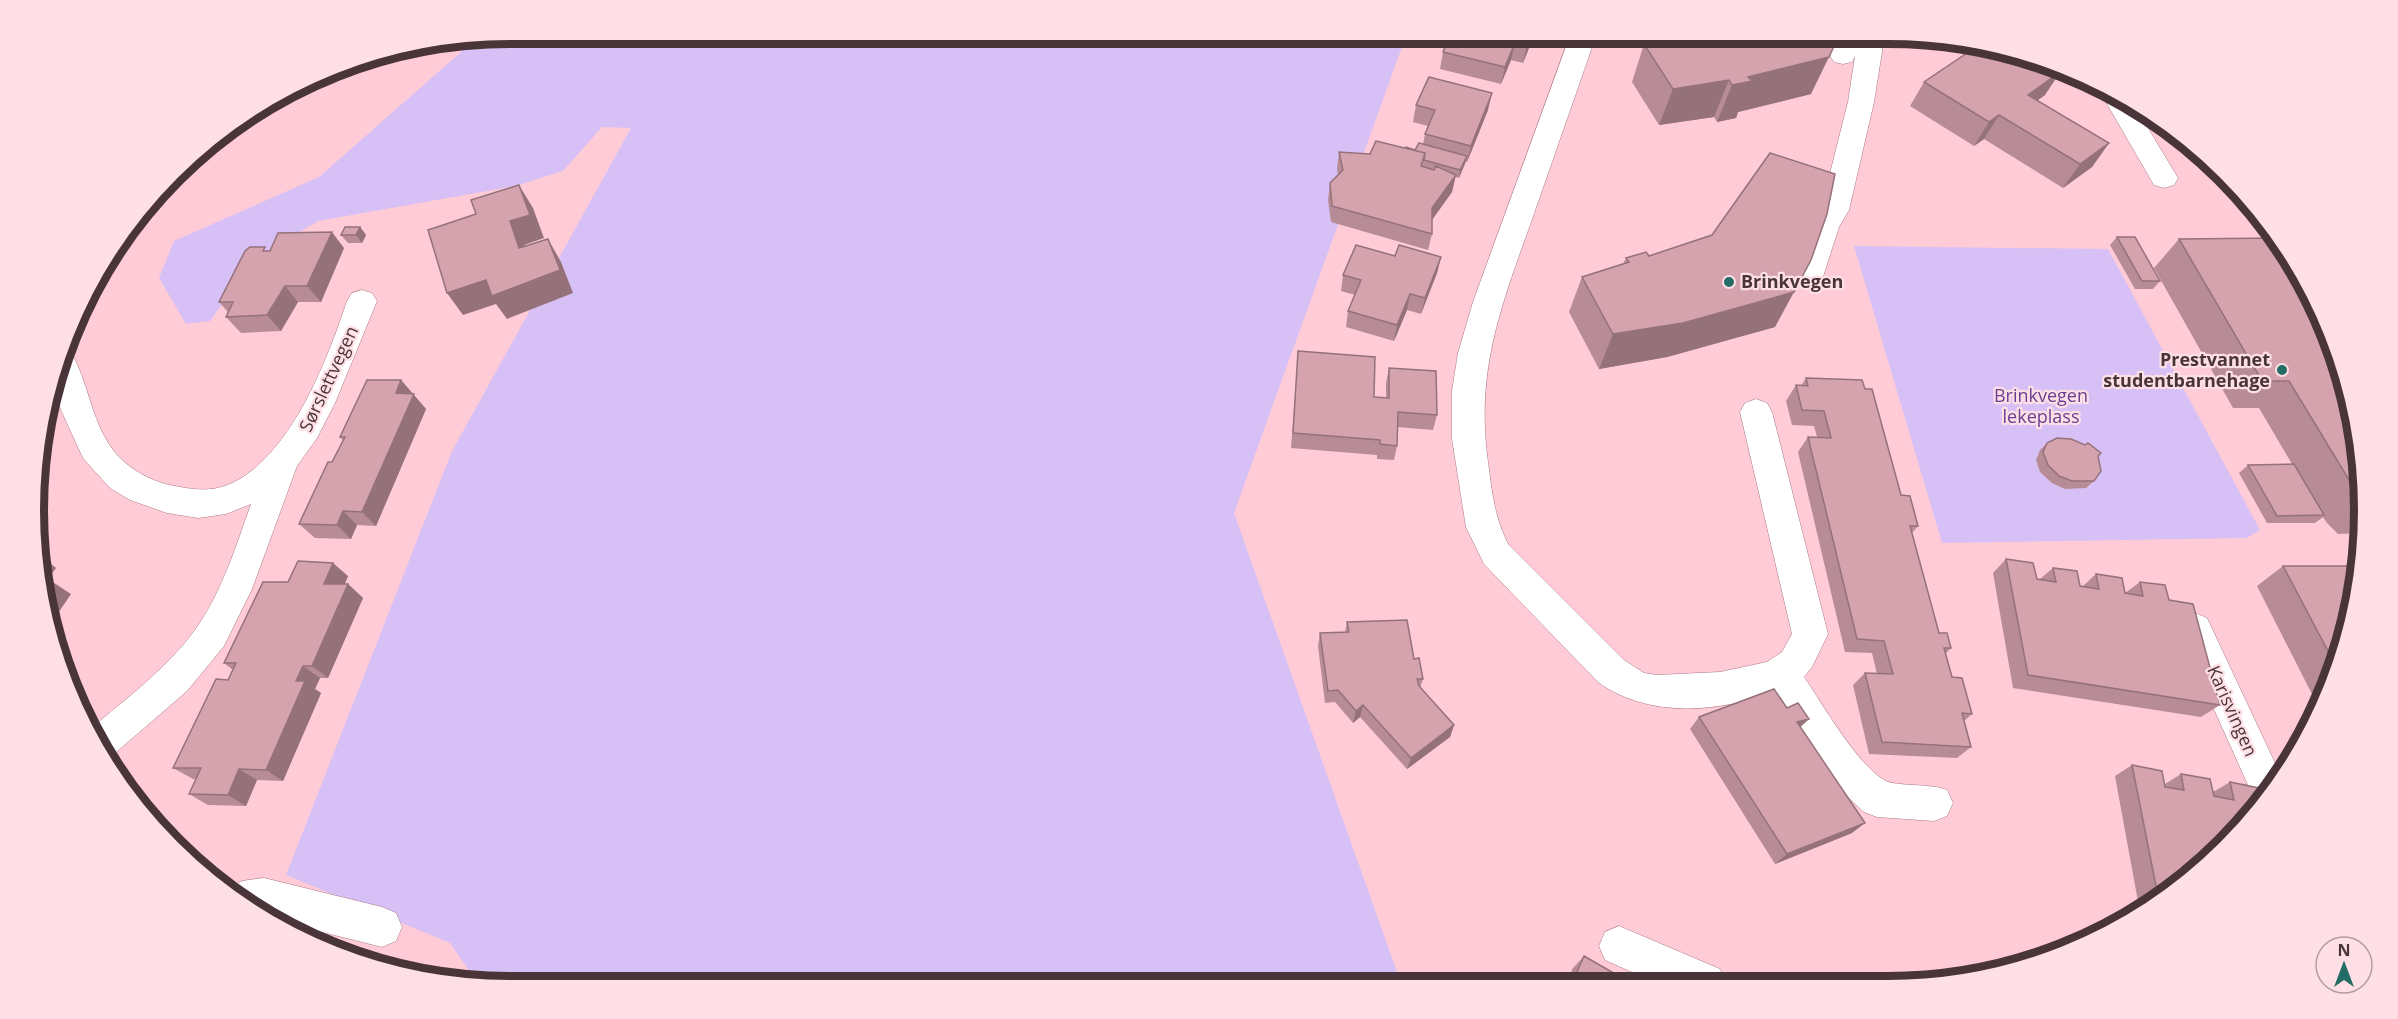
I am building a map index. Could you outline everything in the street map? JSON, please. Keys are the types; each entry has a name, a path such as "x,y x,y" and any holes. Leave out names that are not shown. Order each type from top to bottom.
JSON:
{"street":[{"path":"1580,44 1488,302 1473,353 1468,391 1468,439 1483,527 1496,554 1611,672 1628,683 1657,692 1687,693 1768,679 1792,666 1810,634 1756,412"},
{"path":"1811,275 1826,226 1835,210 1861,102 1870,44"},
{"path":"2121,106 2164,177"},
{"name":"Sørslettvegen","path":"64,372 80,420 95,453 115,475 137,488 184,504 203,506 224,502 245,492 283,462 303,437 322,404 350,343 362,301"},
{"path":"105,740 173,682 200,652 231,598 283,462"},
{"name":"Karisvingen","path":"2195,629 2265,783"},
{"path":"1780,672 1850,774 1877,799 1934,803"},
{"path":"255,899 264,898 382,927"},
{"path":"1619,946 1690,975"}],"green space":[{"path":"1403,44 1234,513 1398,975 479,975 471,974 450,943 286,875 452,451 631,128 602,127 563,171 516,186 318,221 254,260 210,321 186,324 159,278 174,241 319,177 469,45"},
{"name":"Brinkvegen lekeplass","path":"1854,246 2108,249 2260,530 2247,538 1942,543"}],"building":[{"path":"1446,44 1515,44 1505,67 1443,52"},
{"path":"1644,44 1835,44 1829,57 1748,77 1752,81 1732,85 1729,80 1673,89"},
{"path":"1971,51 2038,68 2056,75 2028,95 2109,143 2080,164 1999,115 1989,122 1924,82"},
{"path":"1429,77 1492,93 1471,146 1425,134 1435,110 1416,105"},
{"path":"1376,141 1425,153 1421,166 1434,170 1436,166 1456,175 1432,208 1432,234 1332,206 1330,183 1343,170 1339,152 1370,154"},
{"path":"1419,143 1467,156 1460,170 1424,160 1425,153 1405,148 1415,150"},
{"name":"Brinkvegen","path":"1770,153 1835,174 1827,214 1811,260 1794,292 1683,323 1613,334 1582,277 1629,262 1626,258 1646,252 1649,256 1712,235"},
{"path":"519,185 530,215 510,221 519,248 548,239 560,270 492,296 486,280 447,293 428,230 476,214 471,200"},
{"path":"345,227 360,227 356,235 341,235"},
{"path":"332,232 307,286 285,286 267,315 226,317 233,302 219,302 245,251 250,247 265,247 263,251 270,251 278,233"},
{"path":"2117,237 2135,237 2160,281 2142,281"},
{"path":"2267,238 2276,251 2306,303 2330,360 2346,419 2354,488 2289,381 2262,381 2179,239"},
{"path":"1356,245 1395,256 1399,245 1441,257 1425,298 1410,294 1397,325 1348,311 1361,280 1343,275"},
{"path":"1298,351 1375,357 1374,397 1389,398 1389,368 1436,371 1437,415 1398,412 1397,446 1380,444 1380,440 1293,433"},
{"path":"1806,378 1862,380 1865,389 1872,389 1901,495 1910,496 1918,526 1910,526 1939,633 1947,633 1951,648 1944,648 1952,677 1962,678 1972,714 1962,713 1971,747 1882,742 1865,673 1893,674 1884,641 1857,639 1808,437 1831,438 1824,411 1802,410 1796,385 1808,386"},
{"path":"367,380 401,380 396,393 414,394 362,512 343,511 337,525 299,524 328,462 332,462 345,437 340,437"},
{"path":"2057,438 2071,439 2085,445 2088,443 2101,453 2098,456 2101,471 2094,481 2072,481 2059,476 2048,465 2043,452 2047,443"},
{"path":"2294,464 2324,515 2277,516 2248,465"},
{"path":"2006,559 2033,563 2037,579 2056,582 2053,568 2077,571 2080,586 2099,589 2096,574 2122,578 2125,593 2143,596 2140,582 2165,585 2169,600 2193,604 2220,705 2028,675"},
{"path":"298,561 333,563 324,584 348,584 312,666 303,666 296,681 305,681 266,770 239,769 228,795 189,794 201,768 173,768 216,679 228,680 236,663 224,663 263,582 288,582"},
{"path":"2283,566 2351,566 2346,600 2331,656"},
{"path":"1407,620 1414,659 1419,658 1423,679 1417,679 1419,686 1454,725 1411,758 1363,705 1356,711 1338,690 1328,691 1320,633 1349,632 1347,622"},
{"path":"1774,689 1787,708 1798,703 1809,719 1797,722 1865,823 1787,854 1699,717"},
{"path":"2132,765 2162,771 2165,787 2184,790 2181,774 2210,779 2214,796 2234,800 2230,782 2259,788 2260,791 2239,817 2218,839 2196,860 2157,890"},
{"path":"1584,956 1617,975 1576,975"}],"place":[{"name":"Brinkvegen","path":"1729,282"},
{"name":"Prestvannet studentbarnehage","path":"2282,370"}]}
